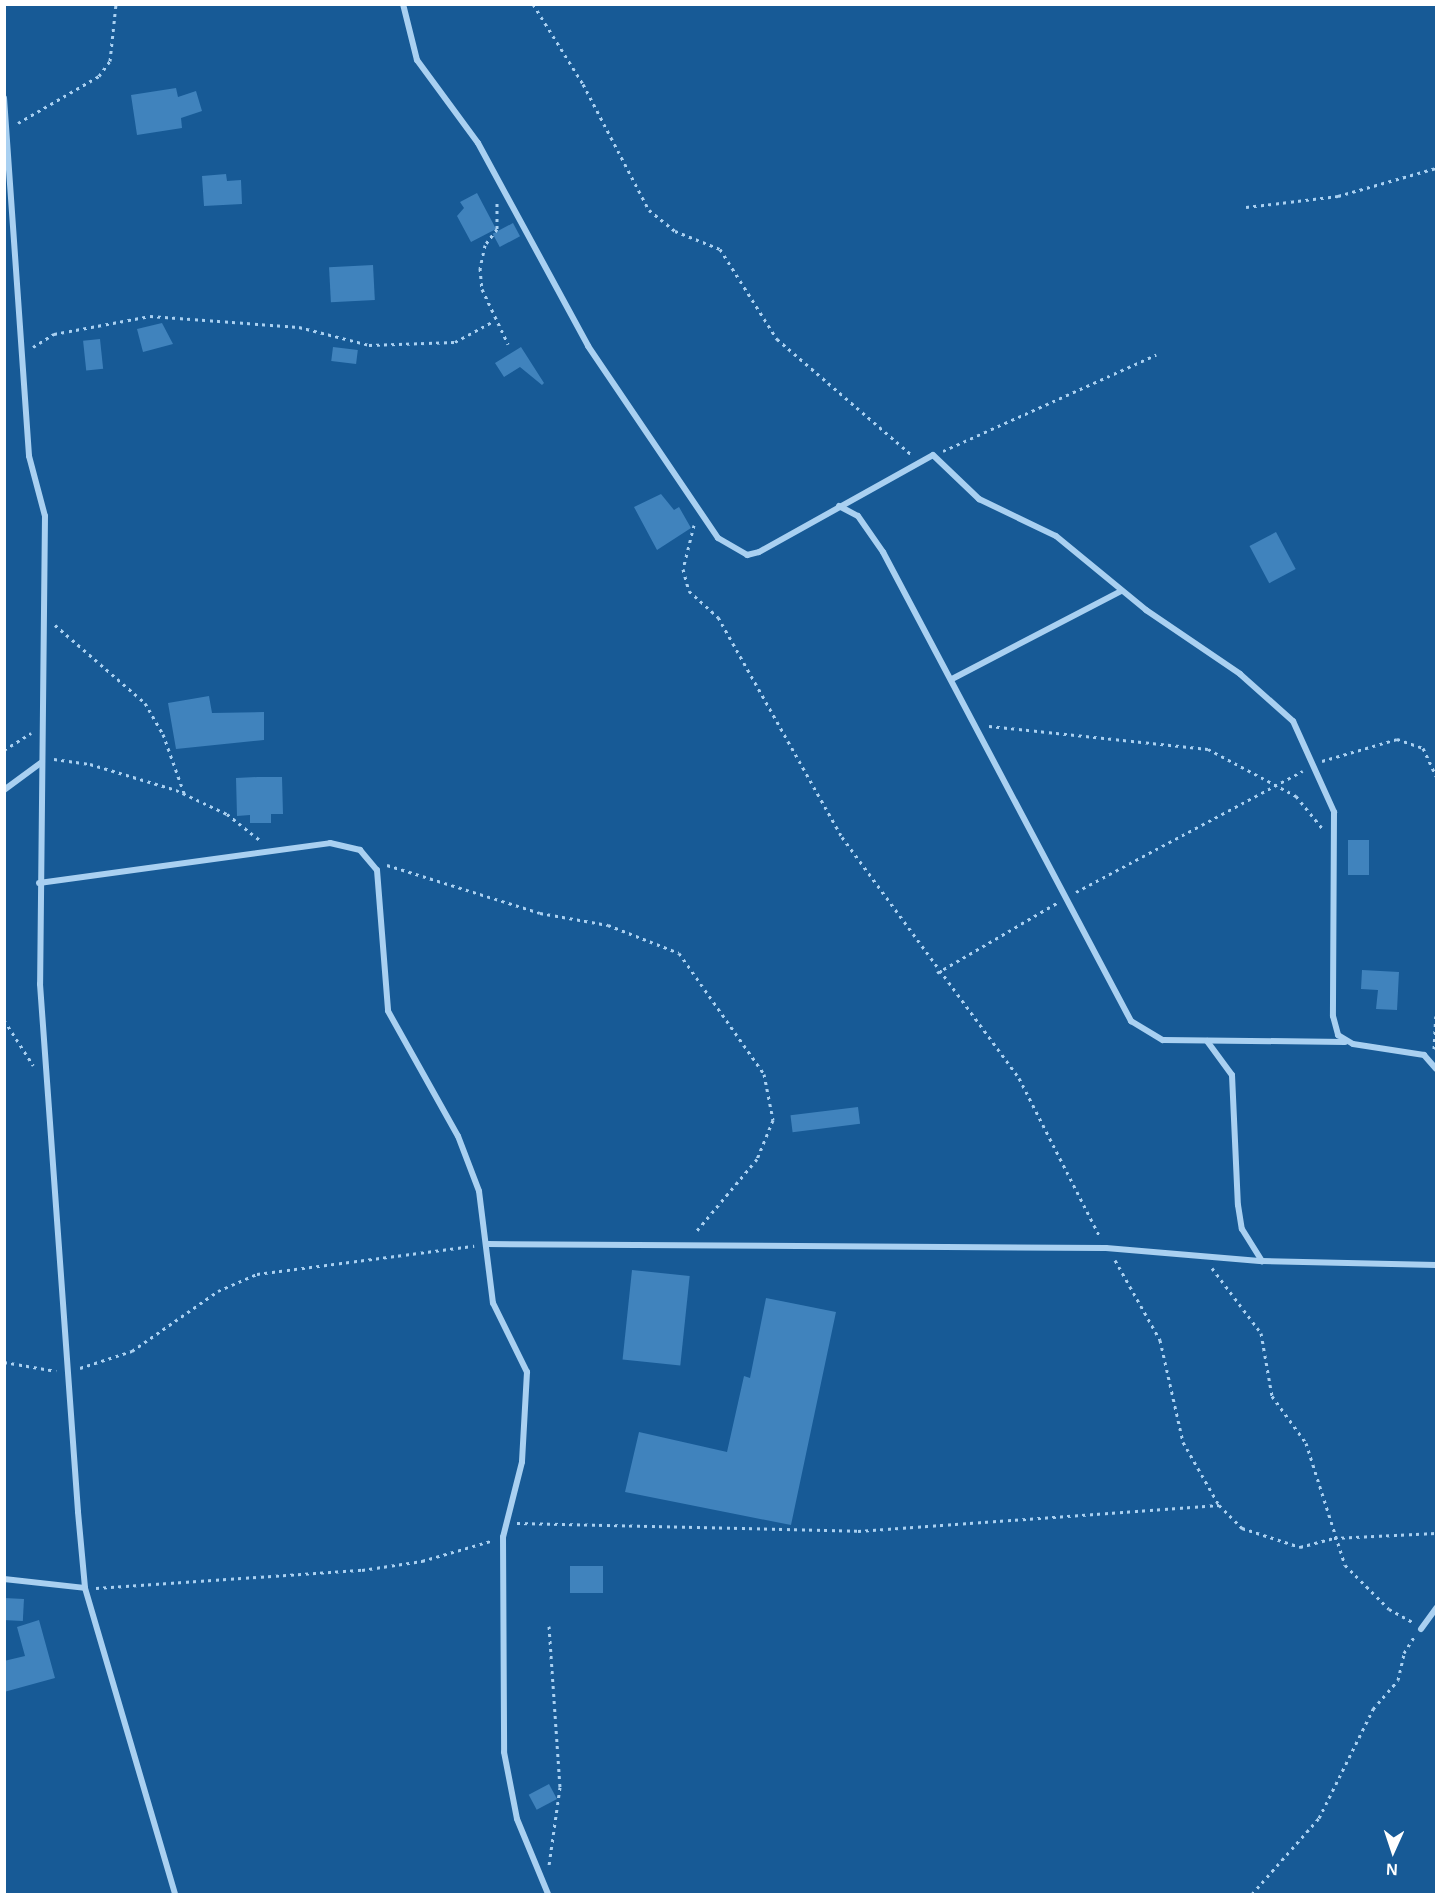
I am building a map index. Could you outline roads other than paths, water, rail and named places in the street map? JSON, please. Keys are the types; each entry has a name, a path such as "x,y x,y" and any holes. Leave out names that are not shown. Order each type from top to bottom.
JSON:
{"street":[{"path":"403,4 417,60 456,108 497,174 564,308 698,515 732,550 747,555 918,461 933,455 979,499 1056,536 1122,591 1275,702 1306,740 1334,812 1332,1016 1345,1042"},
{"path":"4,98 25,359 30,456 45,516 39,883 44,1081 66,1372 86,1588 175,1894"},
{"path":"838,506 870,530 952,679 1063,899 1131,1021 1153,1038 1207,1041 1345,1042 1412,1051 1436,1066"},
{"path":"952,679 1122,591"},
{"path":"4,790 42,762"},
{"path":"39,883 341,844 360,850 374,863 388,1011 458,1136 479,1191 488,1244 493,1303 527,1372 526,1431 503,1538 507,1775 517,1819 547,1892"},
{"path":"1207,1041 1232,1075 1238,1205 1242,1229 1262,1261"},
{"path":"488,1244 686,1243 1106,1248 1204,1254 1262,1261 1437,1265"},
{"path":"4,1579 86,1588"},
{"path":"1421,1629 1437,1608"}]}
